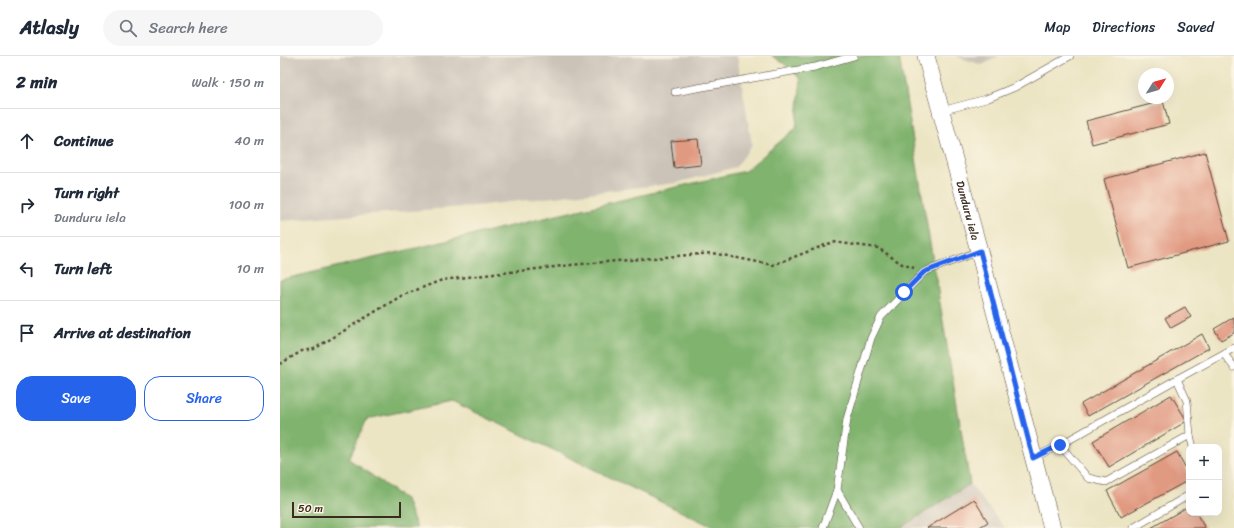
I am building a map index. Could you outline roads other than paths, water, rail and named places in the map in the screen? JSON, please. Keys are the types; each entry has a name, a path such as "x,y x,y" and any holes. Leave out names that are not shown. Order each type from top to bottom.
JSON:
{"street":[{"name":"Dunduru iela","path":"926,56 980,251 1052,528"}],"lane":[{"path":"675,92 815,67 854,56"},
{"path":"941,111 986,99 1015,87 1070,56"},
{"path":"823,528 837,490 847,419 871,338 880,317 924,272 980,251"},
{"path":"1033,458 1060,445 1234,348"},
{"path":"1224,354 1234,367"},
{"path":"1177,379 1188,401 1190,435 1192,444"},
{"path":"1060,445 1088,478 1106,482 1190,435"},
{"path":"837,490 859,528"},
{"path":"1133,528 1186,498"}]}
